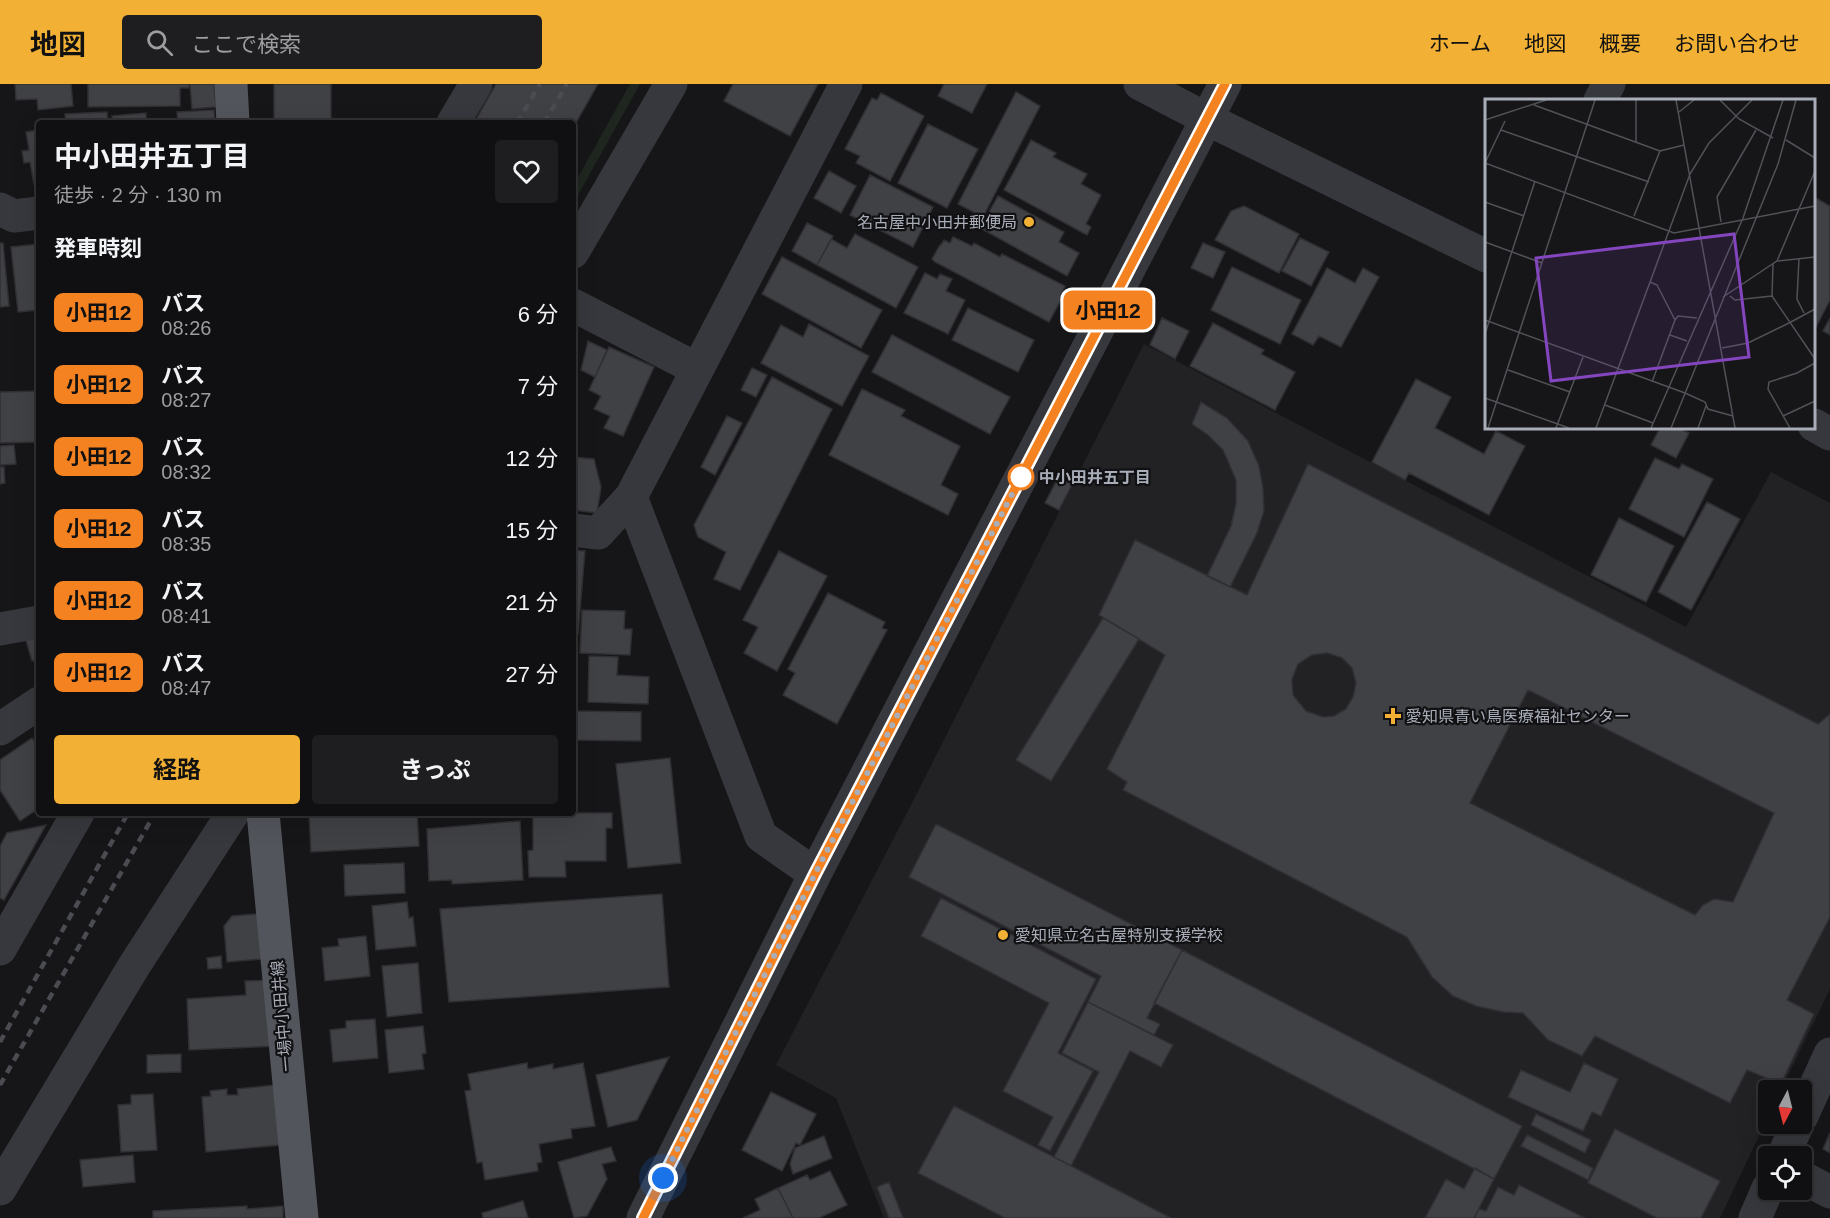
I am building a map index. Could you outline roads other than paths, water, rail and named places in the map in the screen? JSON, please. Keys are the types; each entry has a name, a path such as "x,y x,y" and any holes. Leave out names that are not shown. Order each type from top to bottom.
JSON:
{"main road":[{"path":"231,84 233,120"},
{"name":"一場中小田井線","path":"263,816 302,1218"}],"street":[{"path":"455,120 476,84"},
{"path":"576,247 671,84"},
{"path":"576,530 598,533 631,497 846,84"},
{"path":"1140,84 1485,256"},
{"path":"643,1218 815,874 1225,84"},
{"path":"1601,99 1609,84"},
{"path":"0,209 14,216 36,213"},
{"path":"576,307 697,369"},
{"path":"1815,426 1830,434"},
{"path":"631,497 761,836 815,874"},
{"path":"0,628 36,622"},
{"path":"0,729 36,705"},
{"path":"0,949 76,816"},
{"path":"0,1189 134,966 231,816"},
{"path":"1812,1094 1830,1054"},
{"path":"1812,1182 1830,1192"},
{"path":"1755,1218 1763,1200"}],"railway":[{"path":"519,120 540,84"},
{"path":"546,120 567,84"},
{"path":"0,1042 126,816"},
{"path":"0,1085 153,816"}],"place":[{"name":"名古屋中小田井郵便局","path":"1029,222"},
{"name":"中小田井五丁目","path":"1021,477"},
{"name":"愛知県青い鳥医療福祉センター","path":"1393,716"},
{"name":"愛知県立名古屋特別支援学校","path":"1003,935"}]}
